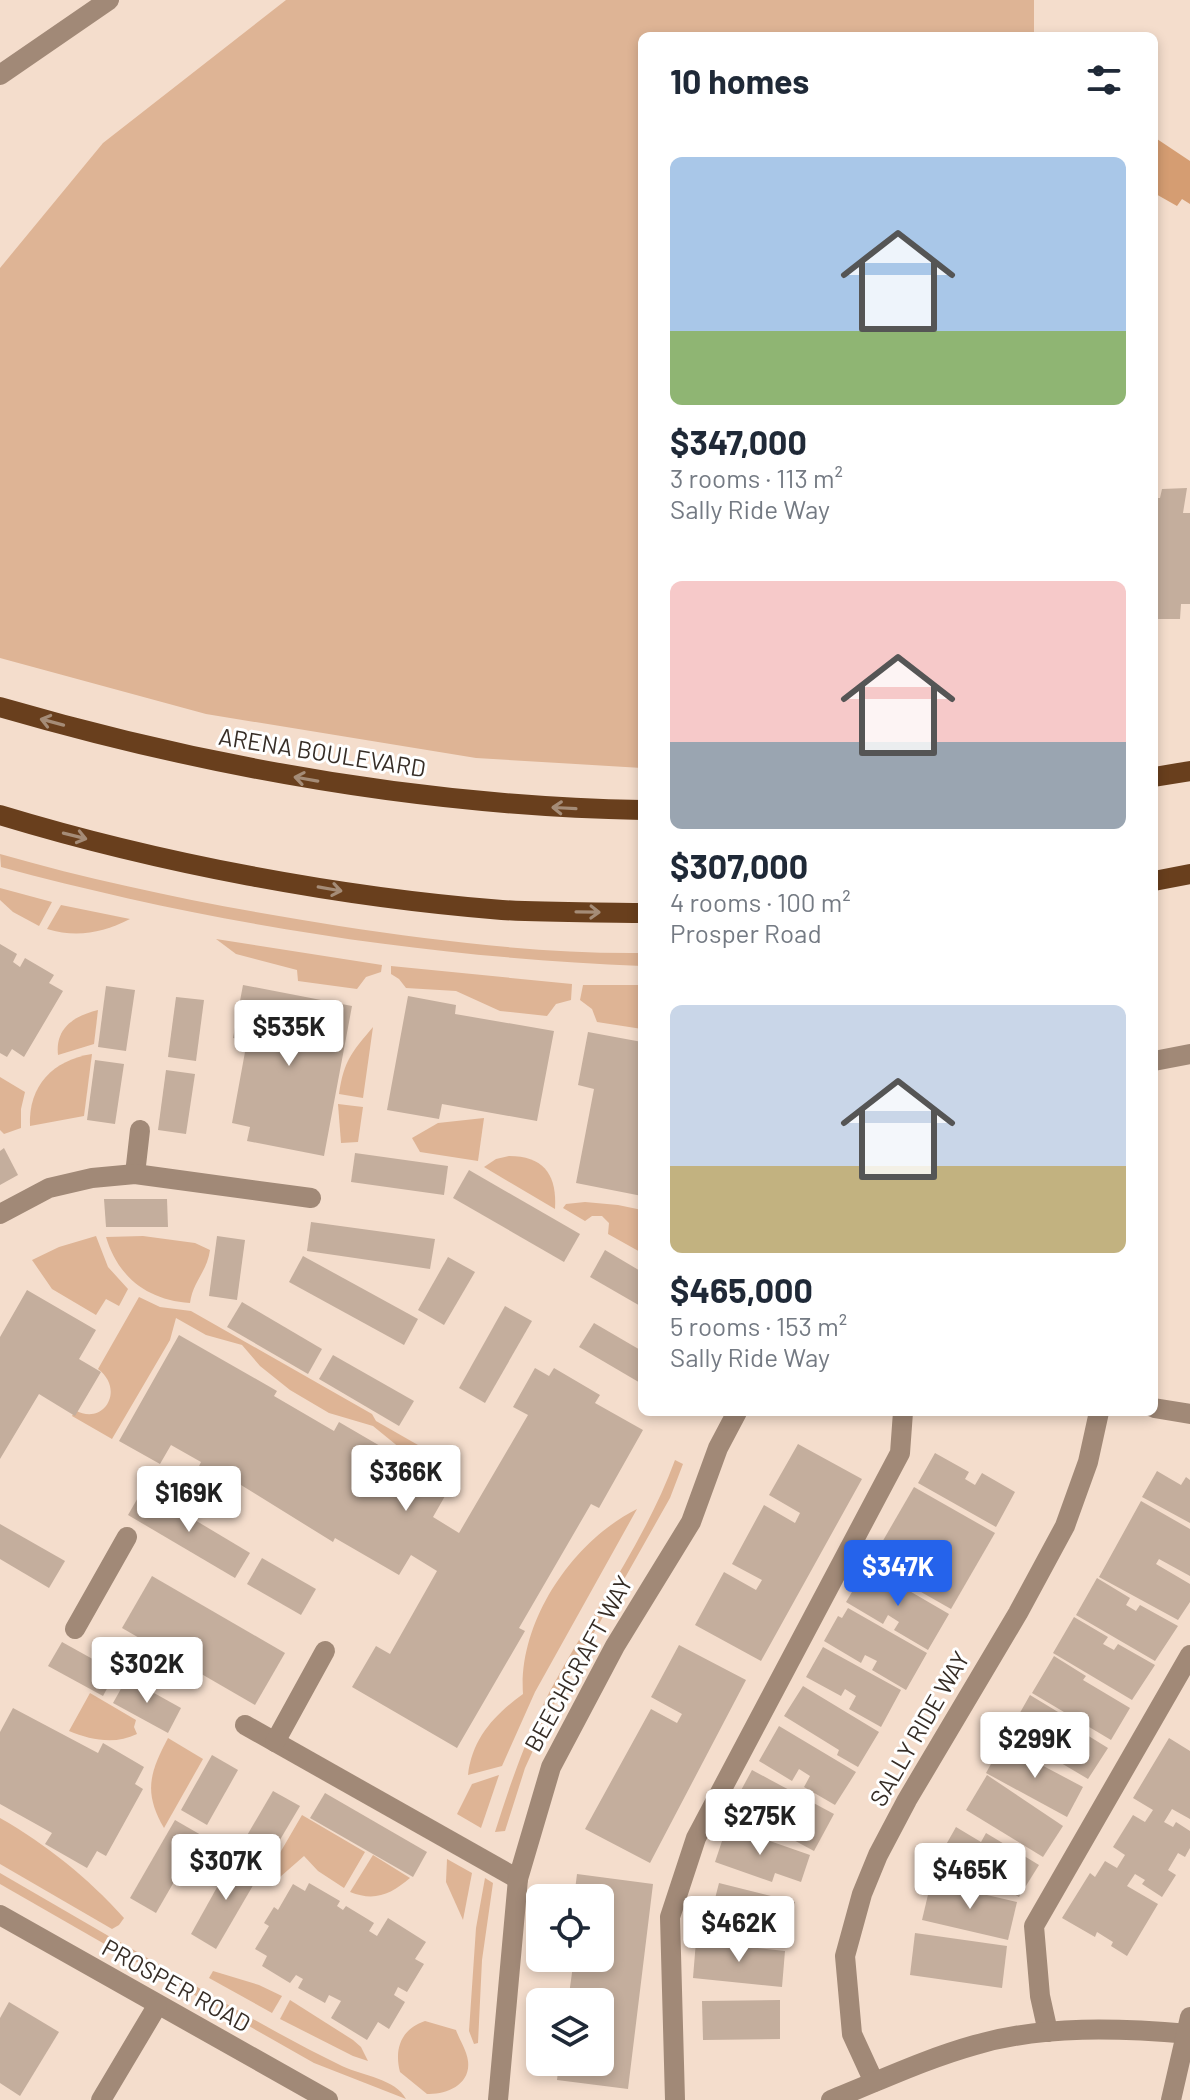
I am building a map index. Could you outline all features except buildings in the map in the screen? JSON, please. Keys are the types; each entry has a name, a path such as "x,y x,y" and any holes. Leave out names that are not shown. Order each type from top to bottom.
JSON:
{"main road":[{"name":"ARENA BOULEVARD","path":"0,707 217,763 330,783 504,804 638,810"},
{"path":"1158,776 1190,771"},
{"path":"0,815 171,859 343,891 503,910 638,913"},
{"path":"1158,880 1190,874"}],"street":[{"path":"0,75 109,0"},
{"path":"1158,1060 1190,1054"},
{"path":"135,1174 140,1130"},
{"path":"0,1214 49,1188 92,1178 135,1174 311,1198"},
{"path":"1158,1409 1190,1414"},
{"name":"BEECHCRAFT WAY","path":"498,2100 518,1879 551,1767 615,1646 691,1522 718,1448 735,1416"},
{"path":"675,2100 670,1917 674,1904 696,1838 900,1453 903,1416"},
{"name":"SALLY RIDE WAY","path":"874,2082 852,2034 845,1956 862,1894 878,1855 907,1800 1018,1613 1065,1526 1088,1462 1098,1416"},
{"path":"75,1629 127,1537"},
{"path":"275,1742 325,1651"},
{"path":"1048,2032 1040,1996 1034,1926 1190,1655"},
{"path":"245,1725 518,1879"},
{"name":"PROSPER ROAD","path":"0,1915 328,2100"},
{"path":"101,2100 157,2006"},
{"path":"831,2100 977,2044 1048,2032 1189,2028 1171,2100"}],"shaded area":[{"path":"286,0 1034,0 1034,32 638,32 638,768 476,758 206,714 0,658 0,268 103,143"},
{"path":"1158,140 1190,161 1190,204 1182,199 1177,206 1158,195"},
{"path":"0,854 126,886 254,912 490,946 638,953 638,966 480,955 319,934 160,905 1,867"},
{"path":"0,888 52,902 39,926 13,912 0,900"},
{"path":"61,905 130,919 89,933 47,929"},
{"path":"216,939 382,965 381,972 366,977 357,989 298,981 297,970 236,954"},
{"path":"391,966 572,984 571,1000 556,1004 547,1016 500,1011 456,991 406,988 391,974"},
{"path":"583,985 638,985 638,1028 597,1022 592,1009 580,1000"},
{"path":"98,1010 94,1044 58,1055 63,1030 81,1016"},
{"path":"373,1027 363,1098 339,1094 350,1057"},
{"path":"92,1054 84,1116 30,1126 33,1099 46,1077 66,1062"},
{"path":"0,1077 25,1092 21,1128 4,1134 0,1130"},
{"path":"338,1104 363,1107 358,1142 341,1143"},
{"path":"484,1118 478,1161 420,1152 412,1138 438,1123"},
{"path":"509,1156 532,1160 546,1170 554,1187 555,1209 484,1167 496,1159"},
{"path":"585,1202 638,1209 638,1251 608,1234 609,1223 602,1216 592,1216 585,1221 563,1208 566,1204"},
{"path":"96,1236 108,1267 128,1289 119,1306 106,1299 96,1315 52,1289 32,1260 59,1247"},
{"path":"143,1236 195,1243 210,1250 190,1303 160,1297 136,1284 118,1264 106,1237"},
{"path":"139,1297 160,1307 191,1311 372,1414 376,1421 425,1449 431,1448 450,1459 441,1473 400,1448 373,1426 329,1413 290,1390 260,1366 242,1345 206,1335 176,1318 170,1340 112,1439 72,1416 75,1410 94,1414 108,1404 110,1387 98,1369"},
{"path":"675,1460 683,1464 670,1498 556,1700 525,1768 505,1831 495,1832 520,1760 550,1691 649,1520"},
{"path":"637,1509 535,1692 502,1766 468,1775 474,1750 486,1729 523,1694 524,1666 530,1639 554,1586 591,1541"},
{"path":"90,1693 136,1720 134,1727 137,1734 103,1740 69,1731"},
{"path":"168,1738 203,1759 164,1828 153,1804 151,1782"},
{"path":"499,1775 481,1828 457,1814 472,1784"},
{"path":"302,1815 365,1852 344,1888 318,1871 304,1856 280,1877 263,1882"},
{"path":"0,1818 81,1875 124,1918 119,1925 112,1929 0,1864"},
{"path":"373,1855 410,1878 382,1895 350,1892"},
{"path":"447,1859 472,1873 463,1920 446,1882"},
{"path":"0,1873 112,1938 108,1946 0,1884"},
{"path":"485,1878 493,1883 482,1960 478,2043 474,2044 469,2031 476,1928"},
{"path":"120,1942 314,2052 387,2082 406,2099 314,2063 115,1950"},
{"path":"213,1971 259,1985 282,1996 272,2013 209,1978"},
{"path":"290,2000 353,2040 361,2047 368,2061 280,2019"},
{"path":"425,2021 456,2030 467,2057 466,2076 456,2087 442,2093 427,2094 400,2072 398,2064 401,2041 410,2029"}]}
